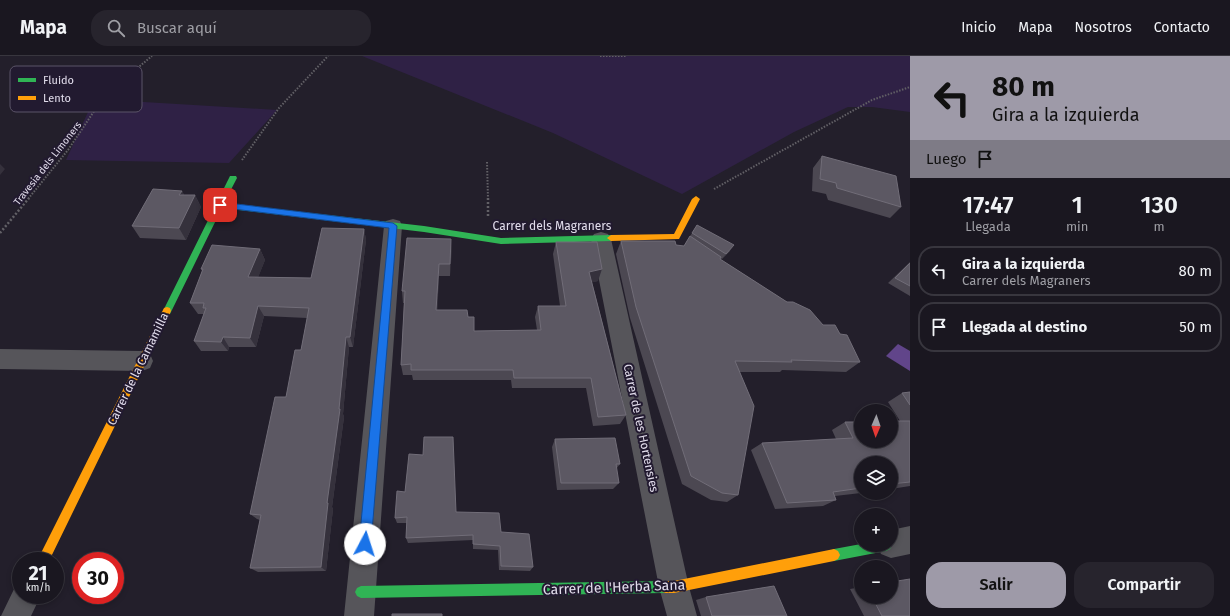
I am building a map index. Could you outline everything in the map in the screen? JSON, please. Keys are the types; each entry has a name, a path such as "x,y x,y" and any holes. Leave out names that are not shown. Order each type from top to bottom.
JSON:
{"street":[{"name":"Carrer de la Camamilla","path":"47,552 233,178"},
{"name":"Carrer dels Magraners","path":"220,205 501,241 676,237 696,199"},
{"path":"359,616 393,226"},
{"name":"Carrer de les Hortensies","path":"601,239 674,588 682,616"},
{"path":"0,360 142,361"},
{"path":"898,543 910,540"},
{"name":"Carrer de l'Herba Sana","path":"361,592 674,588 854,551"},
{"path":"16,616 22,604"}],"path":[{"path":"140,66 152,56"},
{"path":"233,178 232,172 252,149 263,128 282,104 328,56"},
{"path":"600,56 627,56"},
{"path":"696,199 872,100 910,87"},
{"name":"Travesia dels Limoners","path":"0,233 68,150 94,112"},
{"path":"488,162 488,239"}],"shaded area":[{"path":"362,56 910,56 910,112 872,107 848,107 794,132 682,194 553,133"},
{"path":"142,102 277,110 229,163 66,160 88,112 142,112"},
{"path":"898,344 910,351 910,371 886,356"}],"building":[{"path":"822,156 896,176 901,207 837,188 836,183 820,179"},
{"path":"153,189 182,191 179,195 195,195 179,228 132,226"},
{"path":"697,225 734,245 726,254 692,233"},
{"path":"322,228 364,229 350,337 346,337 340,409 327,503 321,567 250,568 261,515 250,514 275,397 286,397 295,350 301,350 309,308 258,306 250,338 223,337 221,342 194,341 206,308 203,308 204,303 190,303 203,269 201,269 212,245 260,249 248,277 311,278"},
{"path":"690,236 721,257 720,259 787,302 793,302 810,310 823,325 835,325 840,334 847,335 860,362 791,360 792,362 735,361 754,406 738,495 722,493 691,476 636,307 621,241 675,241 676,245 684,246"},
{"path":"407,238 451,239 450,264 439,264 436,310 467,310 468,317 474,317 474,331 541,330 538,306 566,306 556,242 597,242 602,269 589,272 626,415 598,417 591,378 514,378 513,370 411,370 411,364 401,365 405,291 402,291"},
{"path":"910,263 910,286 895,278"},
{"path":"910,392 910,405 902,393"},
{"path":"898,421 910,421 910,482 898,483 898,456 854,456 854,489 833,492 836,500 787,503 762,443 853,438 845,422 854,422 854,448 898,448"},
{"path":"424,437 453,437 456,512 499,513 501,532 529,534 533,567 501,566 500,546 473,544 473,535 406,538 407,517 395,518 397,491 405,492 409,454 423,455"},
{"path":"615,438 620,464 616,464 619,483 561,483 555,439"},
{"path":"910,579 910,616 882,616 876,604 898,604 898,581"},
{"path":"774,586 787,616 712,616 706,597"},
{"path":"392,614 442,614 442,616 392,616"}],"traffic: fast":[{"path":"167,311 233,178"},
{"path":"220,205 424,229 501,241 611,238"},
{"path":"834,555 854,551"},
{"path":"361,592 665,587"}],"traffic: slow":[{"path":"611,238 676,237 696,199"},
{"path":"47,552 167,311"},
{"path":"665,587 674,587 834,555"}],"route":[{"path":"220,205 393,226 365,544"}]}
